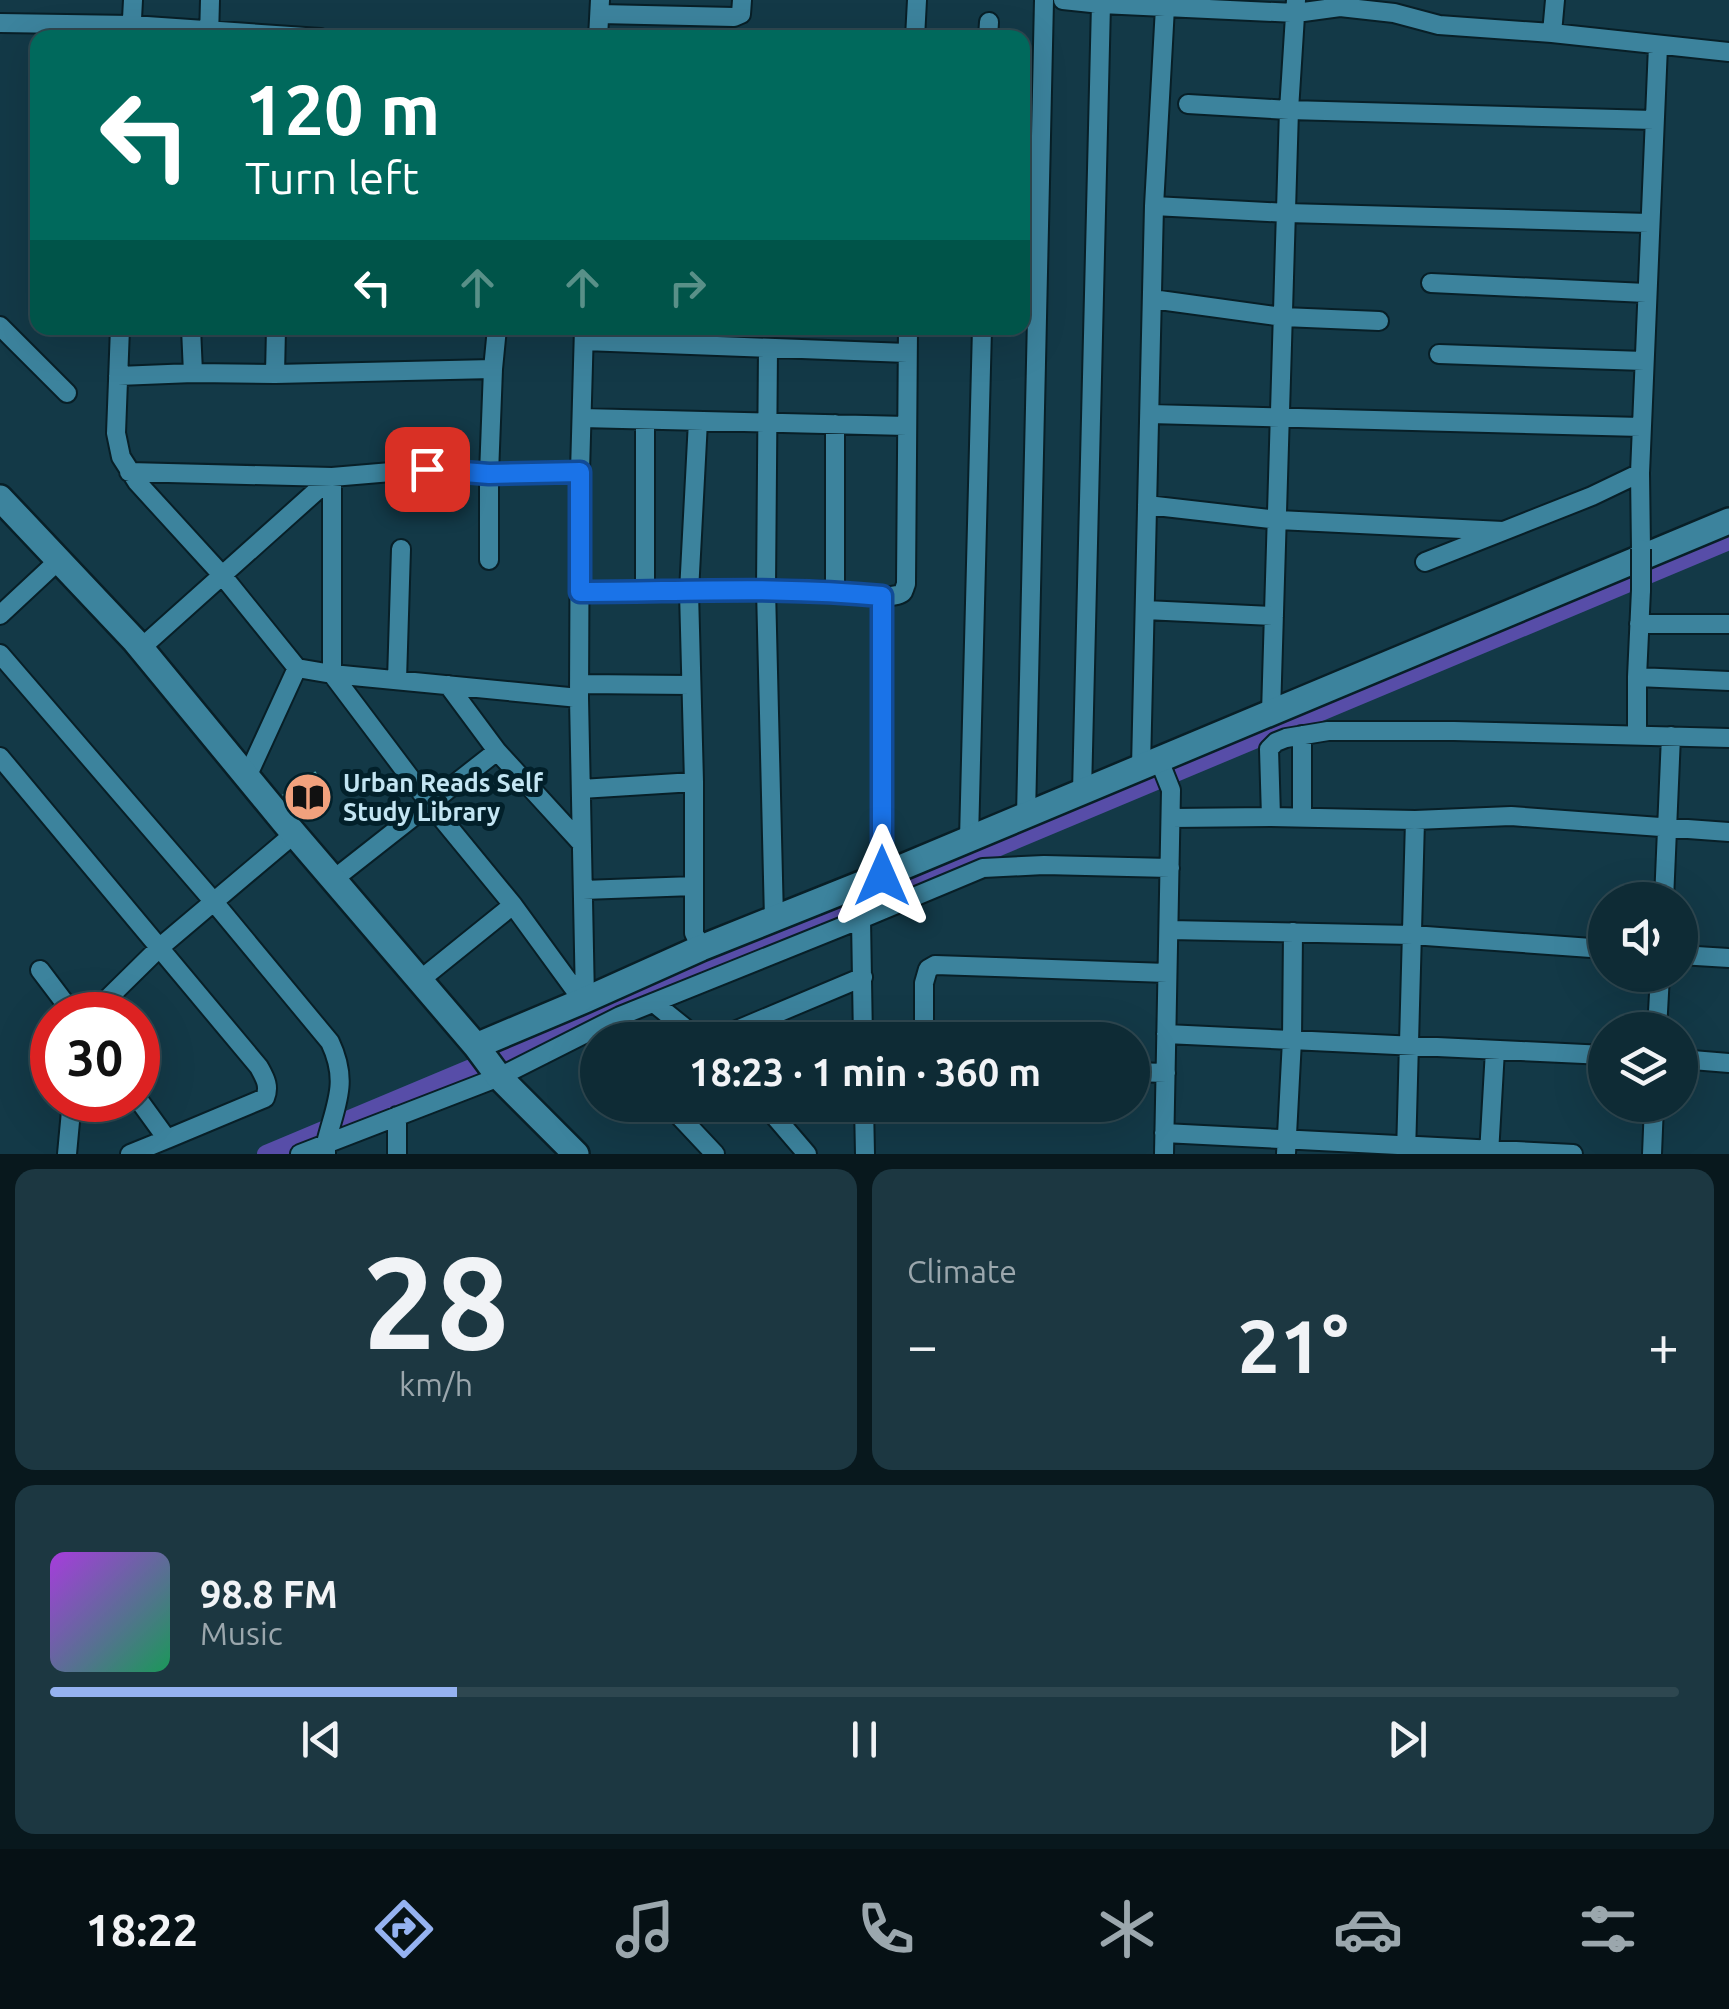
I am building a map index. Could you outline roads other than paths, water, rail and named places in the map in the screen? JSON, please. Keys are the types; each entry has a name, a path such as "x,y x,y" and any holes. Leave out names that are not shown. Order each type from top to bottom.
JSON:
{"street":[{"path":"132,30 133,0"},
{"path":"209,30 210,0"},
{"path":"600,7 734,17 741,14 742,0"},
{"path":"915,30 918,0"},
{"path":"1026,816 1044,0"},
{"path":"1063,0 1166,7 1199,4 1410,9 1439,25 1729,52"},
{"path":"1552,33 1555,0"},
{"path":"1082,792 1107,3"},
{"path":"1164,1154 1171,790 1155,766 1145,610 1154,206 1166,7"},
{"path":"1270,713 1296,7"},
{"path":"0,23 51,30"},
{"path":"1637,734 1641,427 1658,46"},
{"path":"1188,104 1654,120"},
{"path":"1154,206 1649,223"},
{"path":"1431,283 1646,293"},
{"path":"1152,299 1282,317 1379,321"},
{"path":"0,326 66,394"},
{"path":"120,335 116,433 121,458 297,668 448,685 579,691 691,685"},
{"path":"191,335 193,372"},
{"path":"275,374 276,335"},
{"path":"490,560 489,474 496,335"},
{"path":"584,335 579,691 584,1001"},
{"path":"641,335 698,336 768,348 907,353"},
{"path":"580,592 766,589 882,596 904,591 908,335"},
{"path":"970,839 982,335"},
{"path":"768,348 766,589 774,919"},
{"path":"1439,354 1644,362"},
{"path":"118,376 494,369"},
{"path":"1150,414 1641,427"},
{"path":"582,418 907,426"},
{"path":"644,592 646,420"},
{"path":"698,421 689,592 694,933 701,948"},
{"path":"835,424 835,591"},
{"path":"129,472 332,477 427,469 489,474 580,472"},
{"path":"1425,562 1640,473"},
{"path":"141,648 332,477"},
{"path":"332,477 332,674 584,1001"},
{"path":"0,498 141,648 497,1074 576,1154"},
{"path":"1148,505 1278,520 1503,531"},
{"path":"477,1047 701,948 1082,792 1155,766 1270,713 1729,521"},
{"path":"398,680 401,549"},
{"path":"0,616 59,560"},
{"path":"882,596 882,876"},
{"path":"1145,610 1274,616"},
{"path":"1639,624 1729,624"},
{"path":"0,654 330,1042 342,1081 326,1149"},
{"path":"247,777 297,668"},
{"path":"1637,677 1729,681"},
{"path":"448,685 497,751 582,844"},
{"path":"1271,817 1269,750 1276,742 1302,735 1436,731 1729,738"},
{"path":"1302,735 1302,817"},
{"path":"1665,882 1671,736"},
{"path":"334,879 497,751"},
{"path":"0,757 8,773 260,1067 267,1081 266,1098 130,1154"},
{"path":"581,789 694,782"},
{"path":"1171,818 1414,820 1511,816 1729,832"},
{"path":"1406,1149 1414,820"},
{"path":"114,992 159,948 294,834"},
{"path":"622,1022 654,1003 983,868 1170,868"},
{"path":"583,890 694,886"},
{"path":"420,980 513,906"},
{"path":"861,919 862,1022"},
{"path":"1168,930 1412,935 1588,949"},
{"path":"1287,1146 1292,932"},
{"path":"1698,956 1729,958"},
{"path":"924,1022 924,983 928,969 935,966 1168,973"},
{"path":"40,970 57,992"},
{"path":"757,1022 863,978"},
{"path":"654,1003 678,1022"},
{"path":"1166,1034 1588,1054"},
{"path":"300,1154 326,1149 580,1042"},
{"path":"1489,1152 1494,1050"},
{"path":"1698,1060 1729,1063"},
{"path":"1150,1073 1166,1073"},
{"path":"397,1116 397,1154"},
{"path":"68,1154 70,1122"},
{"path":"155,1122 168,1139"},
{"path":"685,1122 715,1154"},
{"path":"780,1122 807,1154"},
{"path":"865,1122 866,1154"},
{"path":"1652,1154 1653,1122"},
{"path":"1164,1133 1287,1146 1573,1154"}],"waterway":[{"path":"266,1154 1729,541"}],"place":[{"name":"Urban Reads Self Study Library","path":"308,797"}]}
